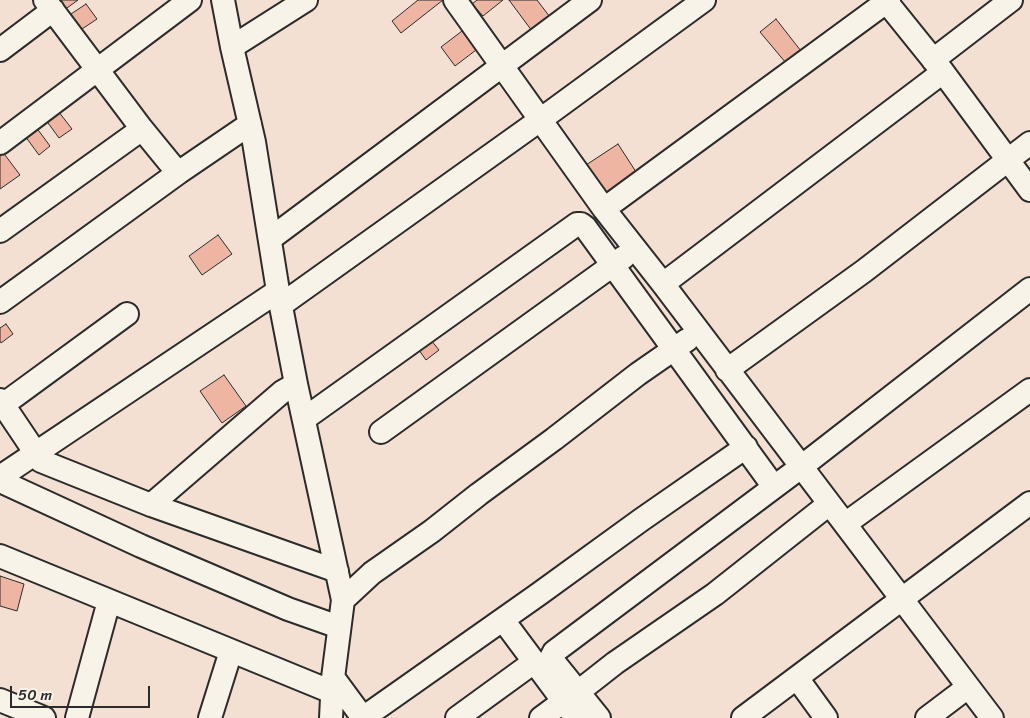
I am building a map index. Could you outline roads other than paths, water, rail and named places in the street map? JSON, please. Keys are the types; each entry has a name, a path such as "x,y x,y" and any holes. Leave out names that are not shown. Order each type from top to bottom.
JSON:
{"street":[{"path":"0,143 190,0"},
{"path":"223,0 250,124 296,384 343,600 332,685 331,718"},
{"path":"232,47 306,0"},
{"path":"455,0 604,209 992,718"},
{"path":"270,238 590,0"},
{"path":"0,477 280,298 540,120 704,0"},
{"path":"663,284 938,66 1011,0"},
{"path":"604,209 887,1 1030,190"},
{"path":"0,50 49,5 142,129 178,173"},
{"path":"0,302 178,173 250,124"},
{"path":"0,231 142,129"},
{"path":"727,370 864,270 1030,143"},
{"path":"304,419 577,224 581,224 675,349 774,487"},
{"path":"381,432 635,249"},
{"path":"573,704 551,658 552,655 801,467 1030,289"},
{"path":"127,314 1,404 41,461 151,505 337,571"},
{"path":"343,600 372,573 432,531 478,494 554,439 638,374 698,332"},
{"path":"151,505 282,392 296,384"},
{"path":"844,524 1030,390"},
{"path":"332,685 336,680 363,718 746,447"},
{"path":"0,481 141,546 288,609 339,627"},
{"path":"743,718 1030,503"},
{"path":"541,718 573,704 614,663 714,594 829,504"},
{"path":"1,560 108,600 231,651 332,685"},
{"path":"77,718 108,600"},
{"path":"503,620 534,662 573,704 599,718"},
{"path":"210,718 231,651"},
{"path":"457,718 534,662"},
{"path":"797,678 826,718"},
{"path":"927,718 968,686"},
{"path":"0,700 44,718"}]}
